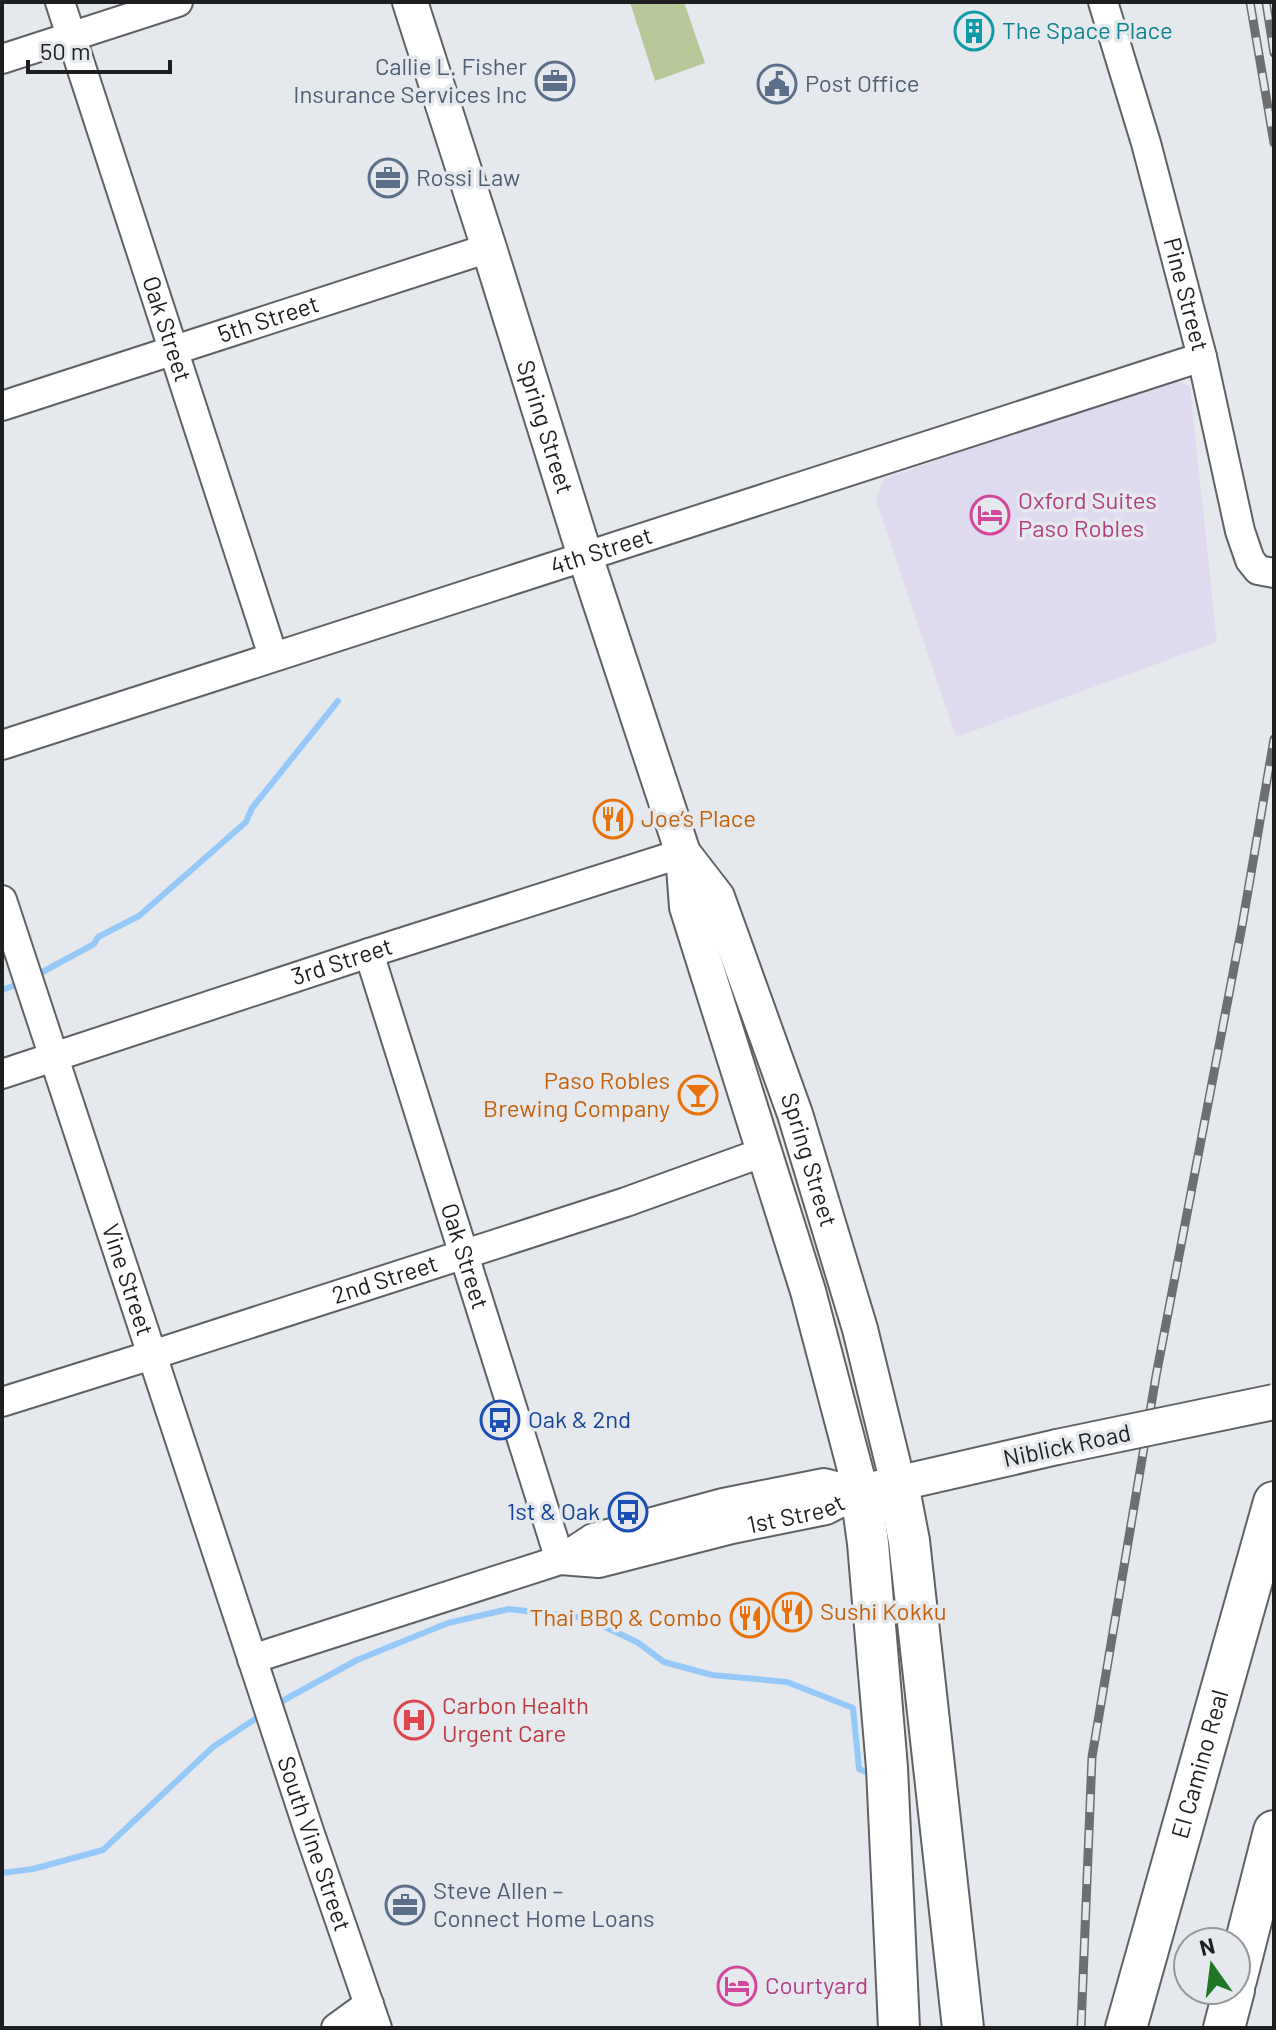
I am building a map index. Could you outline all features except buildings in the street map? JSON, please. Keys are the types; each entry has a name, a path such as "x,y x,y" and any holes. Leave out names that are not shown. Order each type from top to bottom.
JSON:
{"highway":[{"path":"880,1488 868,1543 887,1768 899,2028"},
{"path":"880,1488 909,1541 963,2028"},
{"name":"El Camino Real","path":"1126,2028 1274,1502"},
{"path":"1250,1926 1274,1831"},
{"path":"1224,2028 1230,2006"}],"main road":[{"name":"Spring Street","path":"410,2 585,556 683,853 687,907 764,1152 808,1291 880,1488"},
{"name":"Spring Street","path":"683,853 717,897 795,1114 860,1329 880,1488"},
{"name":"Niblick Road","path":"880,1488 1274,1402"}],"street":[{"name":"Oak Street","path":"60,2 273,656"},
{"path":"2,59 178,2"},
{"name":"Pine Street","path":"1103,2 1146,143 1202,357 1240,531 1250,560 1258,570 1274,573"},
{"name":"5th Street","path":"2,406 489,248"},
{"name":"4th Street","path":"2,745 1202,357"},
{"name":"3rd Street","path":"2,1074 683,853"},
{"name":"Vine Street","path":"2,900 252,1659"},
{"name":"Oak Street","path":"369,953 560,1560"},
{"name":"2nd Street","path":"2,1402 626,1202 764,1152"},
{"name":"1st Street","path":"252,1659 560,1560 599,1563 732,1529 826,1510 880,1488"},
{"name":"South Vine Street","path":"252,1659 373,2016"},
{"path":"336,2028 373,2016"}],"shaded area":[{"path":"1171,377 1190,387 1217,642 956,737 876,500 884,479"}],"green space":[{"path":"630,2 684,2 705,63 655,81"}],"waterway":[{"path":"35,976 139,916 246,822 252,808 338,701"},
{"path":"2,990 21,983"},
{"path":"277,1704 357,1660 448,1623 509,1609 586,1618 637,1642 664,1662 712,1675 787,1682 853,1708 859,1769 873,1775"},
{"path":"2,1873 33,1869 103,1850 213,1747 261,1715"}],"railway":[{"path":"1250,2 1274,143"},
{"path":"1266,2 1274,53"},
{"path":"1081,2028 1092,1757 1156,1376 1242,926 1274,739"}],"place":[{"name":"The Space Place","path":"974,31"},
{"name":"Callie L. Fisher Insurance Services Inc","path":"555,81"},
{"name":"Post Office","path":"777,84"},
{"name":"Rossi Law","path":"388,178"},
{"name":"Oxford Suites Paso Robles","path":"990,515"},
{"name":"Joe’s Place","path":"613,819"},
{"name":"Paso Robles Brewing Company","path":"698,1095"},
{"name":"Oak & 2nd","path":"500,1420"},
{"name":"1st & Oak","path":"628,1512"},
{"name":"Sushi Kokku","path":"792,1612"},
{"name":"Thai BBQ & Combo","path":"750,1618"},
{"name":"Carbon Health Urgent Care","path":"414,1720"},
{"name":"Steve Allen – Connect Home Loans","path":"405,1905"},
{"name":"Courtyard","path":"737,1986"}]}
